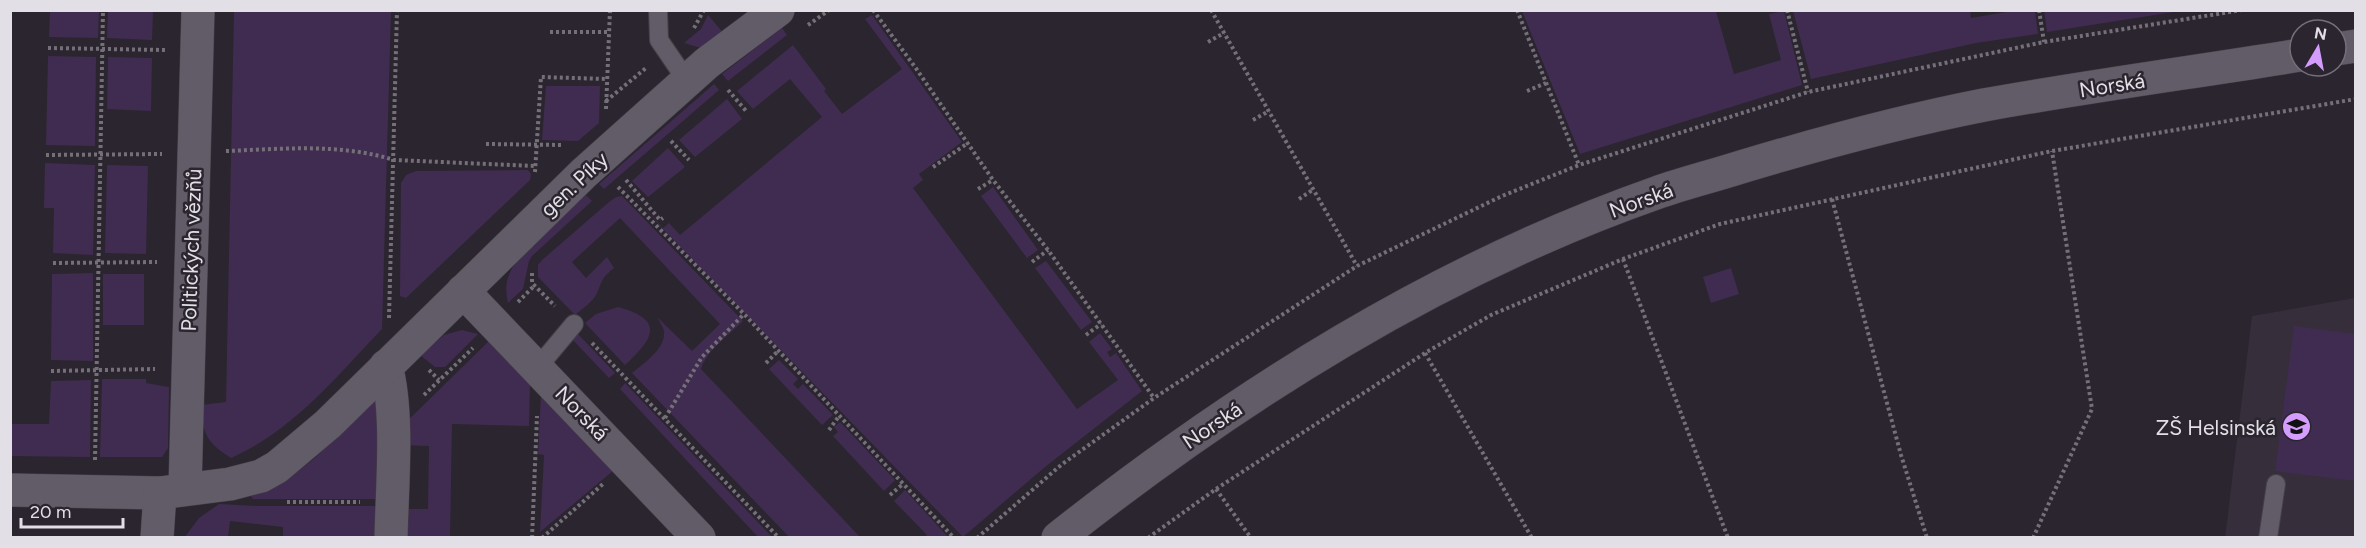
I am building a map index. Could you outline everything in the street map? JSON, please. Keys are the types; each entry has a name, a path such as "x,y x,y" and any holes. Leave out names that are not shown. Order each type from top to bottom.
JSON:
{"street":[{"name":"Politických vězňů","path":"157,537 172,491 188,368 198,10"},
{"name":"gen. Píky","path":"463,291 584,173 687,81 778,10"},
{"name":"Norská","path":"1058,537 1155,464 1296,368 1354,333 1454,279 1543,237 1657,192 1822,143 1983,106 2288,57"},
{"name":"Norská","path":"463,291 699,537"},
{"path":"10,490 172,491 230,484 261,476 277,467 328,424 463,291"},
{"path":"386,366 391,384 393,421 391,537"}],"lane":[{"path":"658,10 659,40 687,81"},
{"path":"538,367 574,324"},
{"path":"2268,537 2276,484"}],"path":[{"path":"95,461 103,10"},
{"path":"389,319 397,10"},
{"path":"46,155 101,156 320,147 394,160 535,166 541,77 607,79 610,10"},
{"path":"688,33 696,26 704,10"},
{"path":"873,10 993,180 1048,250 1154,398"},
{"path":"1211,10 1358,266"},
{"path":"1517,10 1580,165"},
{"path":"1787,10 1808,92"},
{"path":"2039,10 2044,42"},
{"path":"977,537 1061,465 1154,398 1358,266 1502,196 1580,165 1808,92 2044,42 2242,10"},
{"path":"550,32 609,32"},
{"path":"1208,42 1224,33"},
{"path":"48,48 196,50"},
{"path":"606,101 651,64"},
{"path":"1527,92 1546,83"},
{"path":"728,89 747,112"},
{"path":"1148,537 1216,489 1425,352 1491,315 1623,259 1720,224 1832,199 2052,151 2355,99"},
{"path":"1253,120 1269,111"},
{"path":"668,138 689,160"},
{"path":"933,167 968,143"},
{"path":"486,144 570,145"},
{"path":"2033,537 2092,409 2052,151"},
{"path":"624,178 660,220 663,218"},
{"path":"978,189 993,180"},
{"path":"616,184 744,314 954,537"},
{"path":"1299,199 1314,189"},
{"path":"1832,199 1901,455 1927,537"},
{"path":"1032,262 1048,250"},
{"path":"1623,259 1728,537"},
{"path":"52,263 190,261"},
{"path":"511,309 534,286"},
{"path":"665,418 702,357 744,314"},
{"path":"574,324 779,537"},
{"path":"1086,335 1101,324"},
{"path":"439,380 477,344"},
{"path":"766,363 778,351"},
{"path":"1425,352 1532,537"},
{"path":"532,537 538,367"},
{"path":"51,371 188,368"},
{"path":"829,430 839,416"},
{"path":"542,537 629,462"},
{"path":"890,495 903,484"},
{"path":"1216,489 1251,537"},
{"path":"278,502 368,502"}],"shaded area":[{"path":"2044,10 2180,10 2180,11 2047,32"},
{"path":"50,11 99,11 98,38 49,37"},
{"path":"108,11 153,11 152,40 107,38"},
{"path":"234,11 391,11 382,329 331,384 294,418 275,433 231,458 216,447 207,436 201,405 226,402"},
{"path":"1522,11 1716,11 1734,74 1781,60 1769,14 1784,11 1802,85 1580,154"},
{"path":"1793,11 1970,11 1971,18 2012,11 2035,11 2038,34 1976,43 1811,79"},
{"path":"708,15 725,35 701,48 684,43 701,29"},
{"path":"872,15 962,142 919,174 923,180 913,188 1077,409 1118,380 1089,342 1100,333 1112,349 1107,352 1110,357 1116,353 1142,391 1045,467 963,537 662,228 636,198 663,228 669,223 680,235 822,117 790,79 753,109 737,91 793,45 842,114 902,69 865,19"},
{"path":"782,28 787,35 728,81 722,74"},
{"path":"48,56 96,57 95,146 46,145"},
{"path":"108,57 152,58 151,111 107,109"},
{"path":"714,84 719,90 604,189 599,184"},
{"path":"546,86 600,86 599,123 578,141 542,140"},
{"path":"727,99 742,119 695,157 679,140"},
{"path":"668,148 685,167 648,197 632,181"},
{"path":"45,163 95,165 93,255 53,253 54,208 44,208"},
{"path":"107,165 148,166 146,254 105,253"},
{"path":"528,170 531,174 530,180 406,298 400,296 401,183 406,175 416,171"},
{"path":"993,187 1038,250 1027,258 981,196"},
{"path":"586,195 592,201 532,256 523,289 508,303 507,282 514,265 543,233"},
{"path":"622,196 743,321 713,349 701,369 860,537 789,537 632,373 662,344 664,331 657,317 692,351 720,324 620,218 572,262 586,278 607,257 614,268 604,278 594,298 575,315 538,277 538,265 542,260 609,202"},
{"path":"1046,261 1092,322 1081,330 1035,268"},
{"path":"1731,268 1739,294 1711,303 1703,277"},
{"path":"93,273 93,361 51,360 52,274"},
{"path":"103,274 144,274 144,325 103,325"},
{"name":"ZŠ Helsinská","path":"2355,298 2355,537 2225,538 2252,316"},
{"path":"618,307 643,318 649,324 650,331 648,339 625,365 585,323 596,314"},
{"path":"2294,326 2355,334 2355,481 2275,471"},
{"path":"462,330 478,334 445,367 435,367 420,355 444,335"},
{"path":"577,333 615,373 609,378 571,338"},
{"path":"489,341 530,384 529,426 452,424 450,537 402,538 402,509 428,509 429,446 402,445 402,426"},
{"path":"779,360 798,379 793,384 798,389 803,384 833,415 822,425 769,369"},
{"path":"102,379 146,379 146,383 169,387 168,448 162,457 100,457"},
{"path":"91,380 90,457 11,456 11,424 49,424 51,381"},
{"path":"625,383 772,537 758,537 620,389"},
{"path":"541,394 614,470 540,532 544,455 538,454"},
{"path":"381,396 379,499 253,499 249,494 293,475 315,458 371,401"},
{"path":"840,422 895,480 884,491 833,436 838,432 834,427"},
{"path":"905,490 948,537 925,537 927,535 894,501"},
{"path":"219,504 376,506 374,537 283,537 283,527 230,521 228,537 184,538 199,518"}],"place":[{"name":"ZŠ Helsinská","path":"2297,427"}]}
